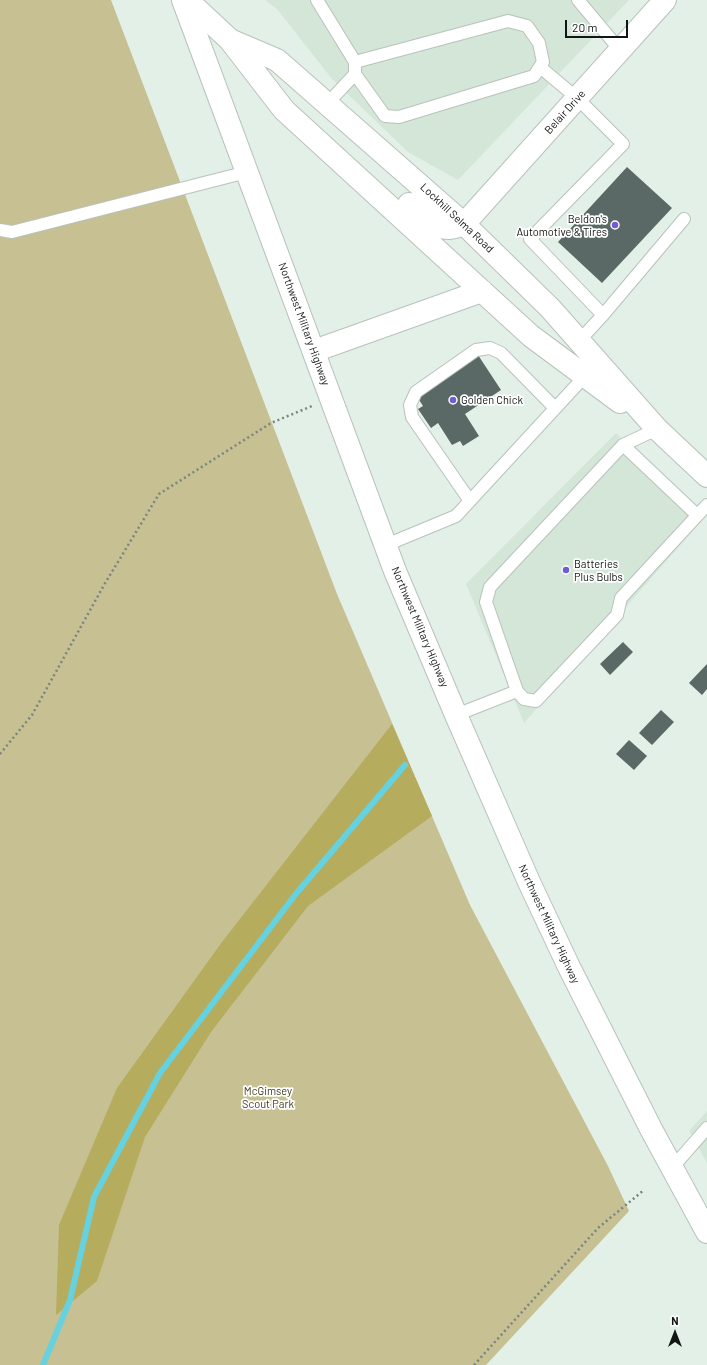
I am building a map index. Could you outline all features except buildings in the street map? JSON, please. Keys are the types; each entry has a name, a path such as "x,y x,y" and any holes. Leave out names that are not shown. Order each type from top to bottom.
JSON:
{"main road":[{"name":"Northwest Military Highway","path":"183,0 395,571 456,715 529,882 569,967 651,1129 707,1232"},
{"name":"Lockhill Selma Road","path":"187,0 230,40 284,110 531,336 657,429"},
{"name":"Belair Drive","path":"464,224 665,0"},
{"name":"Lockhill Selma Road","path":"230,40 277,60 464,224 550,308 657,429 707,476"},
{"path":"366,185 391,192 404,200 428,222 439,227 450,228 464,224"},
{"path":"314,351 482,291"}],"lane":[{"path":"317,0 355,68 385,116 399,118 534,76 542,62 540,43 527,26 508,21 355,68 327,104"},
{"path":"578,0 620,50"},
{"path":"540,67 577,98 623,144 530,239 603,315"},
{"path":"0,230 12,232 247,172"},
{"path":"579,341 603,315 684,219"},
{"path":"470,501 412,417 410,405 416,392 476,350 490,348 501,353 555,408"},
{"path":"386,545 456,516 585,376"},
{"path":"657,429 623,445 490,587 486,602 517,691 524,699 536,701 617,616 621,598 707,505"},
{"path":"623,445 697,515"},
{"path":"456,715 517,691"},
{"path":"672,1168 707,1128"}],"path":[{"path":"0,754 32,715 104,585 159,494 271,423 333,404"},
{"path":"474,1365 598,1228 644,1190"}],"shaded area":[{"path":"265,0 629,0 458,180 408,152 332,79 277,9"},
{"path":"616,433 705,517 524,723 466,584"},
{"path":"392,724 432,816 308,906 211,1032 145,1137 97,1281 56,1315 59,1225 117,1088 222,942"},
{"path":"707,1111 707,1163 689,1131"}],"green space":[{"name":"McGimsey Scout Park","path":"0,0 111,0 337,594 470,905 608,1166 629,1211 486,1365 0,1365"}],"waterway":[{"path":"43,1365 70,1300 94,1197 160,1073 295,895 405,765"}],"place":[{"name":"Beldon's Automotive & Tires","path":"615,225"},
{"name":"Golden Chick","path":"453,400"},
{"name":"Batteries Plus Bulbs","path":"566,570"}]}
